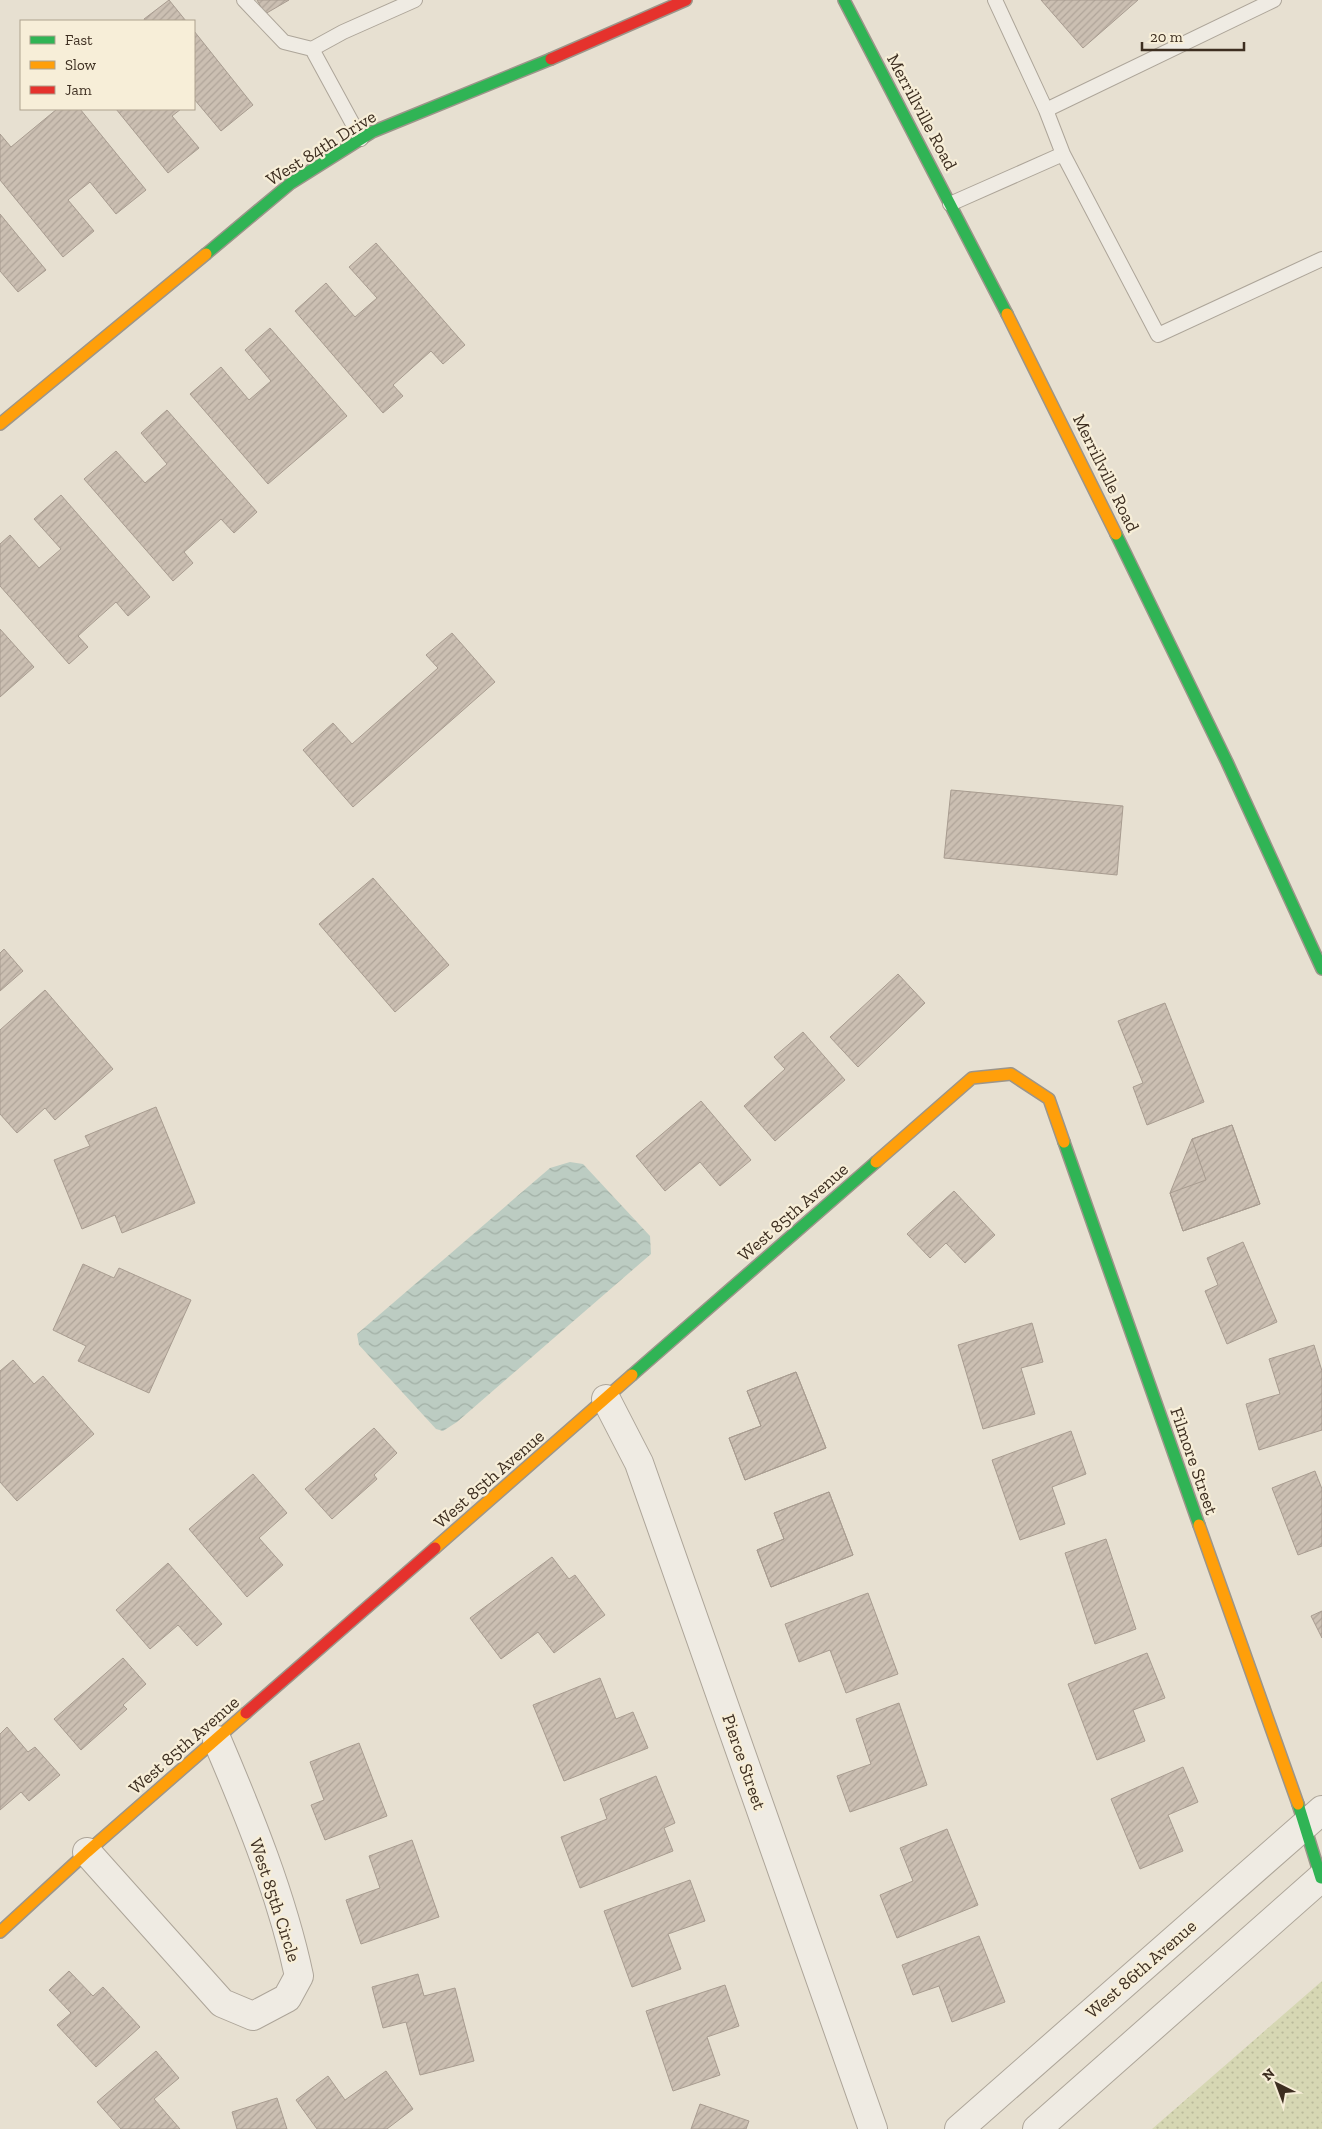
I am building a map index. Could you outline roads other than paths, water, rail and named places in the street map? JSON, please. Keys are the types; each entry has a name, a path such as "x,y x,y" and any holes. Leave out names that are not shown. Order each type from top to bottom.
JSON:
{"street":[{"name":"West 84th Drive","path":"0,424 291,182 372,132 486,87 686,0"},
{"name":"Merrillville Road","path":"844,0 1045,387 1210,727 1322,969"},
{"name":"West 85th Avenue","path":"0,1932 87,1852 972,1078 1011,1074"},
{"name":"Filmore Street","path":"1011,1074 1050,1099 1313,1817 1321,1877"},
{"name":"Pierce Street","path":"606,1399 640,1463 873,2129"},
{"name":"West 85th Circle","path":"87,1852 222,2002 253,2016 287,1998 299,1976 290,1933 234,1780 217,1740"},
{"name":"West 86th Avenue","path":"959,2129 1313,1817"},
{"path":"1038,2129 1321,1877"}],"lane":[{"path":"244,0 284,42 312,49 343,32 414,0"},
{"path":"995,0 1046,110 1063,154 1158,335 1322,259"},
{"path":"1046,110 1274,0"},
{"path":"312,49 361,140"},
{"path":"950,204 1063,154"}],"water":[{"path":"570,1162 583,1164 650,1236 651,1254 457,1422 443,1431 436,1429 359,1345 357,1334 550,1168"}]}
